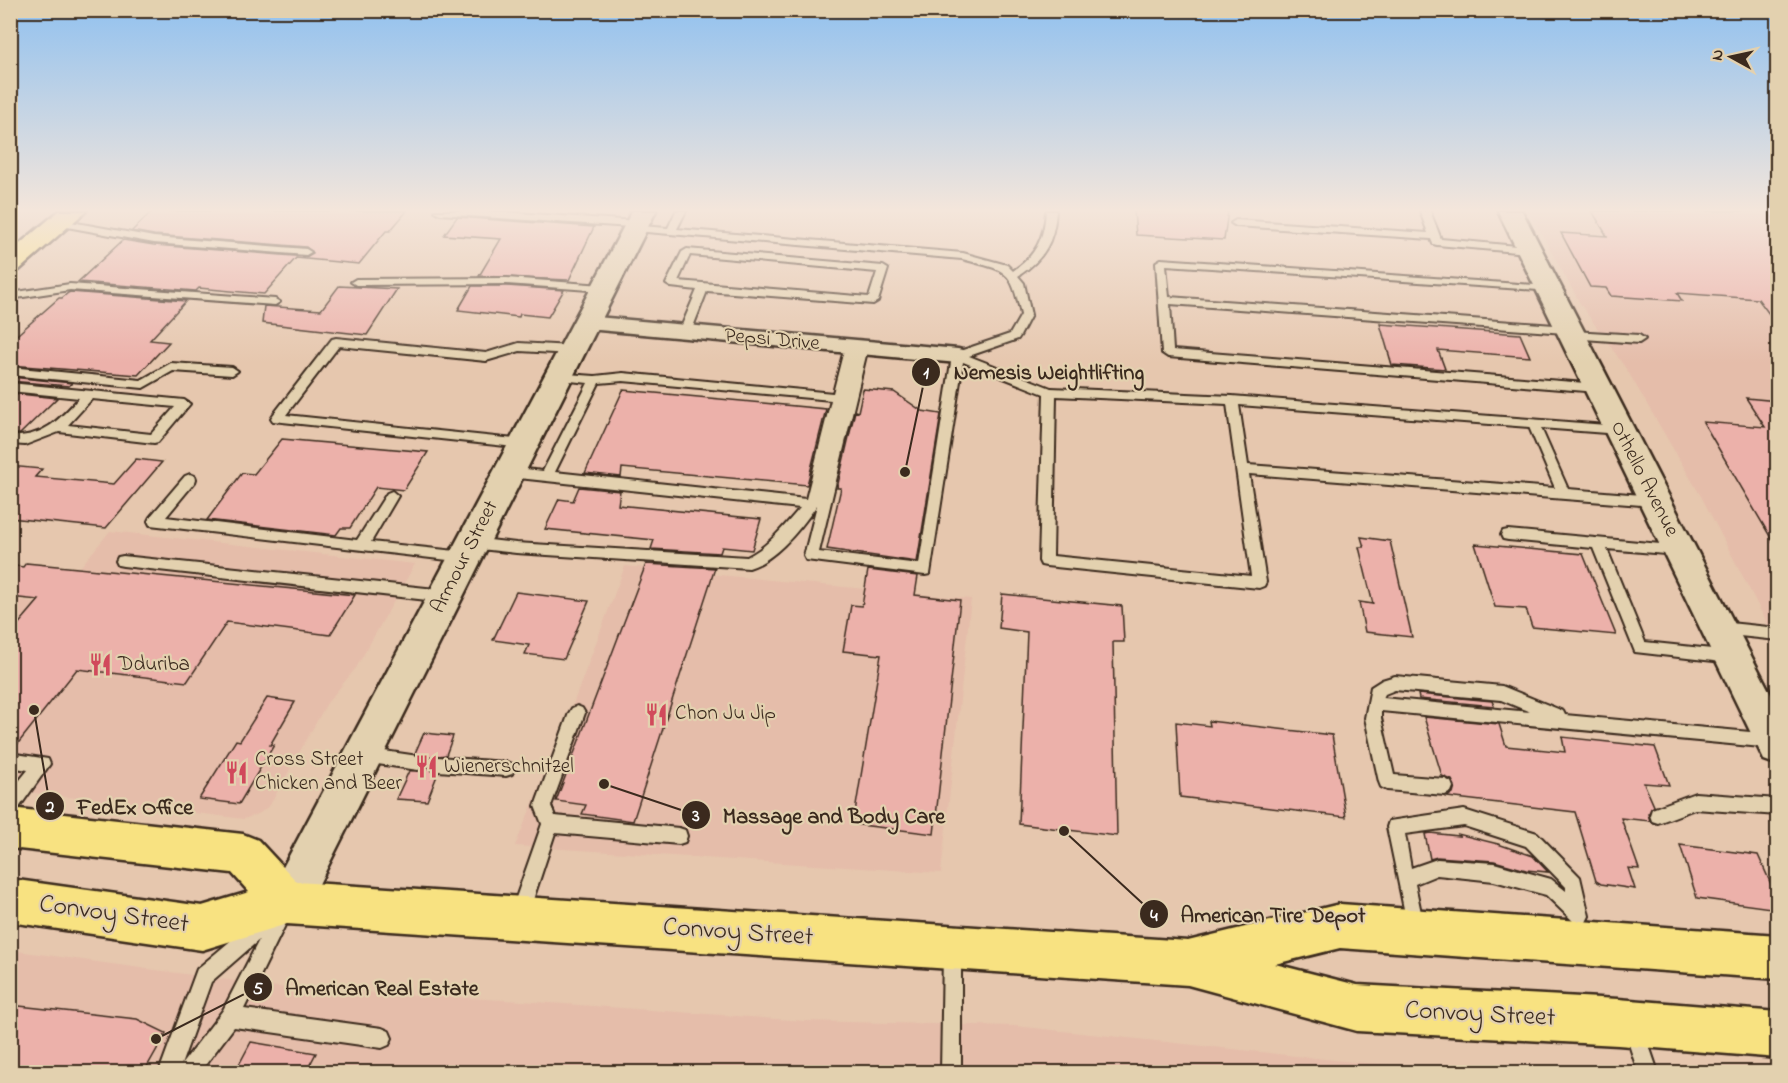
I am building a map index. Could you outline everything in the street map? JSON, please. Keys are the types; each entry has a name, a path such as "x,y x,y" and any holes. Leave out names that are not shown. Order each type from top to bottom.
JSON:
{"main road":[{"path":"10,828 243,854 287,903"},
{"name":"Convoy Street","path":"10,900 202,927 287,903 1188,963 1357,1008 1632,1023 1778,1035"},
{"name":"Convoy Street","path":"1188,963 1340,926 1416,932 1587,929 1778,957"}],"street":[{"name":"Armour Street","path":"287,903 617,262"},
{"name":"Othello Avenue","path":"1534,262 1776,745"},
{"name":"Pepsi Drive","path":"571,350 685,332 958,356"}],"lane":[{"path":"682,262 671,284 873,301 883,269 797,262"},
{"path":"958,356 1014,336 1026,315 1019,283 1003,267 983,262"},
{"path":"1012,276 1033,262"},
{"path":"1549,289 1161,262 1168,353 1598,388"},
{"path":"356,282 507,281 603,288"},
{"path":"10,296 70,287 275,302"},
{"path":"685,332 703,287"},
{"path":"1164,300 1639,339"},
{"path":"595,380 571,350 519,346 495,356 486,357 336,342 277,418 516,458 547,476 811,504"},
{"path":"856,347 811,556 925,570 958,356"},
{"path":"190,479 155,521 361,546 468,550 516,548 749,563 772,549 811,504 837,397 856,347"},
{"path":"958,356 1050,392 1233,400 1619,430"},
{"path":"10,371 142,384 171,367 232,371"},
{"path":"595,380 622,377 837,397"},
{"path":"547,476 595,380"},
{"path":"10,387 184,404 154,439 58,428"},
{"path":"1050,392 1046,561 1259,582 1233,400"},
{"path":"10,440 25,441 58,428 90,395"},
{"path":"1533,423 1563,494"},
{"path":"1242,469 1654,501"},
{"path":"361,546 392,496"},
{"path":"1509,535 1680,550"},
{"path":"1597,542 1640,648 1732,657"},
{"path":"123,561 445,596"},
{"path":"1718,628 1778,634"},
{"path":"1444,787 1387,782 1373,718 1376,692 1384,686 1394,682 1502,693 1568,721"},
{"path":"1374,704 1568,721 1776,745"},
{"path":"518,918 550,824 543,806 577,713"},
{"path":"364,754 418,763"},
{"path":"10,760 42,764 10,806"},
{"path":"438,764 506,769"},
{"path":"1658,815 1695,801 1778,807"},
{"path":"1416,932 1395,827 1464,818 1531,839 1574,883 1587,929"},
{"path":"550,824 679,836"},
{"path":"1405,879 1437,867 1494,873 1551,888 1587,929"},
{"path":"188,1072 230,1017 287,903"},
{"path":"169,1072 204,976 287,903"},
{"path":"951,1072 952,948"},
{"path":"230,1017 382,1038"},
{"path":"1632,1023 1648,1072"}],"shaded area":[{"path":"1557,262 1777,262 1777,642 1702,498 1627,370 1581,305"},
{"path":"110,531 415,564 356,668 327,703 270,805 260,813 244,819 11,790 10,599 50,604"},
{"path":"625,566 971,599 941,873 515,846 564,728"},
{"path":"10,950 286,988 522,1001 805,1021 1015,1026 1353,1062 1475,1072 11,1072"}],"building":[{"path":"100,262 293,262 264,294 199,288 196,291 78,282"},
{"path":"333,262 361,262 359,264"},
{"path":"488,262 578,262 569,280 479,276"},
{"path":"1576,262 1778,262 1778,326 1758,299 1677,293 1682,301 1611,296 1606,288 1590,287"},
{"path":"339,286 397,289 367,335 262,323 264,306 321,310"},
{"path":"472,286 564,290 548,317 520,314 519,317 458,310"},
{"path":"70,292 186,301 150,340 169,342 138,375 10,365 10,341 59,298"},
{"path":"1380,324 1520,334 1530,357 1438,350 1445,369 1392,365"},
{"path":"10,377 72,383 69,386 10,381"},
{"path":"863,389 894,392 922,411 941,414 917,562 827,549 841,488 837,488 855,411 858,412"},
{"path":"623,390 826,409 807,485 622,468 621,477 585,473"},
{"path":"10,393 57,398 20,434 10,434"},
{"path":"1746,398 1778,401 1778,550 1703,422 1765,427"},
{"path":"282,439 428,452 404,490 376,487 350,528 341,528 336,535 207,520 242,473 254,474"},
{"path":"136,459 162,462 106,528 10,518 10,466 42,469 35,477 114,484"},
{"path":"579,487 620,491 618,505 761,519 752,550 722,547 720,553 651,549 654,540 545,529 559,499 573,501"},
{"path":"1361,537 1390,541 1412,637 1365,632 1359,602 1373,604 1359,547 1364,547"},
{"path":"1475,544 1583,554 1616,635 1532,627 1526,609 1495,607"},
{"path":"26,563 355,595 330,635 227,622 187,682 77,669 10,751 10,634 39,600 10,597 10,565 23,567"},
{"path":"646,564 715,568 633,821 582,814 586,805 556,801"},
{"path":"868,570 918,576 915,595 960,600 934,834 853,824 881,655 843,651 851,605 862,606"},
{"path":"516,592 589,601 564,659 525,654 529,645 493,640"},
{"path":"1002,594 1122,606 1124,642 1113,642 1117,836 1019,824 1027,632 999,628"},
{"path":"1418,694 1492,701 1494,706 1419,699"},
{"name":"Cross Street Chicken and Beer","path":"267,698 295,702 270,745 274,745 239,804 199,799 236,740 240,741"},
{"path":"1424,717 1499,724 1506,746 1565,752 1562,737 1655,747 1669,785 1644,783 1654,806 1648,814 1650,821 1621,818 1639,869 1628,868 1635,889 1601,884 1596,881 1575,812 1447,797 1453,793 1455,786 1452,780 1442,776"},
{"path":"1209,721 1332,735 1346,817 1180,797 1176,722 1210,726"},
{"path":"424,733 453,736 446,755 431,757 428,763 425,756 415,753"},
{"path":"428,764 431,771 438,773 427,801 396,799 409,771 425,770"},
{"path":"1425,834 1459,836 1458,834 1498,844 1533,856 1548,872 1526,870 1494,861 1437,857 1430,859"},
{"path":"1680,845 1758,855 1778,900 1778,909 1697,898"},
{"path":"10,1005 137,1019 166,1033 144,1072 10,1072"},
{"path":"251,1042 316,1053 306,1072 235,1072"}],"place":[{"name":"Nemesis Weightlifting","path":"905,472"},
{"name":"Dduriba","path":"100,665"},
{"name":"FedEx Office","path":"34,710"},
{"name":"Chon Ju Jip","path":"657,714"},
{"name":"Wienerschnitzel","path":"426,767"},
{"name":"Cross Street Chicken and Beer","path":"237,772"},
{"name":"Massage and Body Care","path":"604,784"},
{"name":"American Tire Depot","path":"1064,831"},
{"name":"American Real Estate","path":"156,1039"}]}
